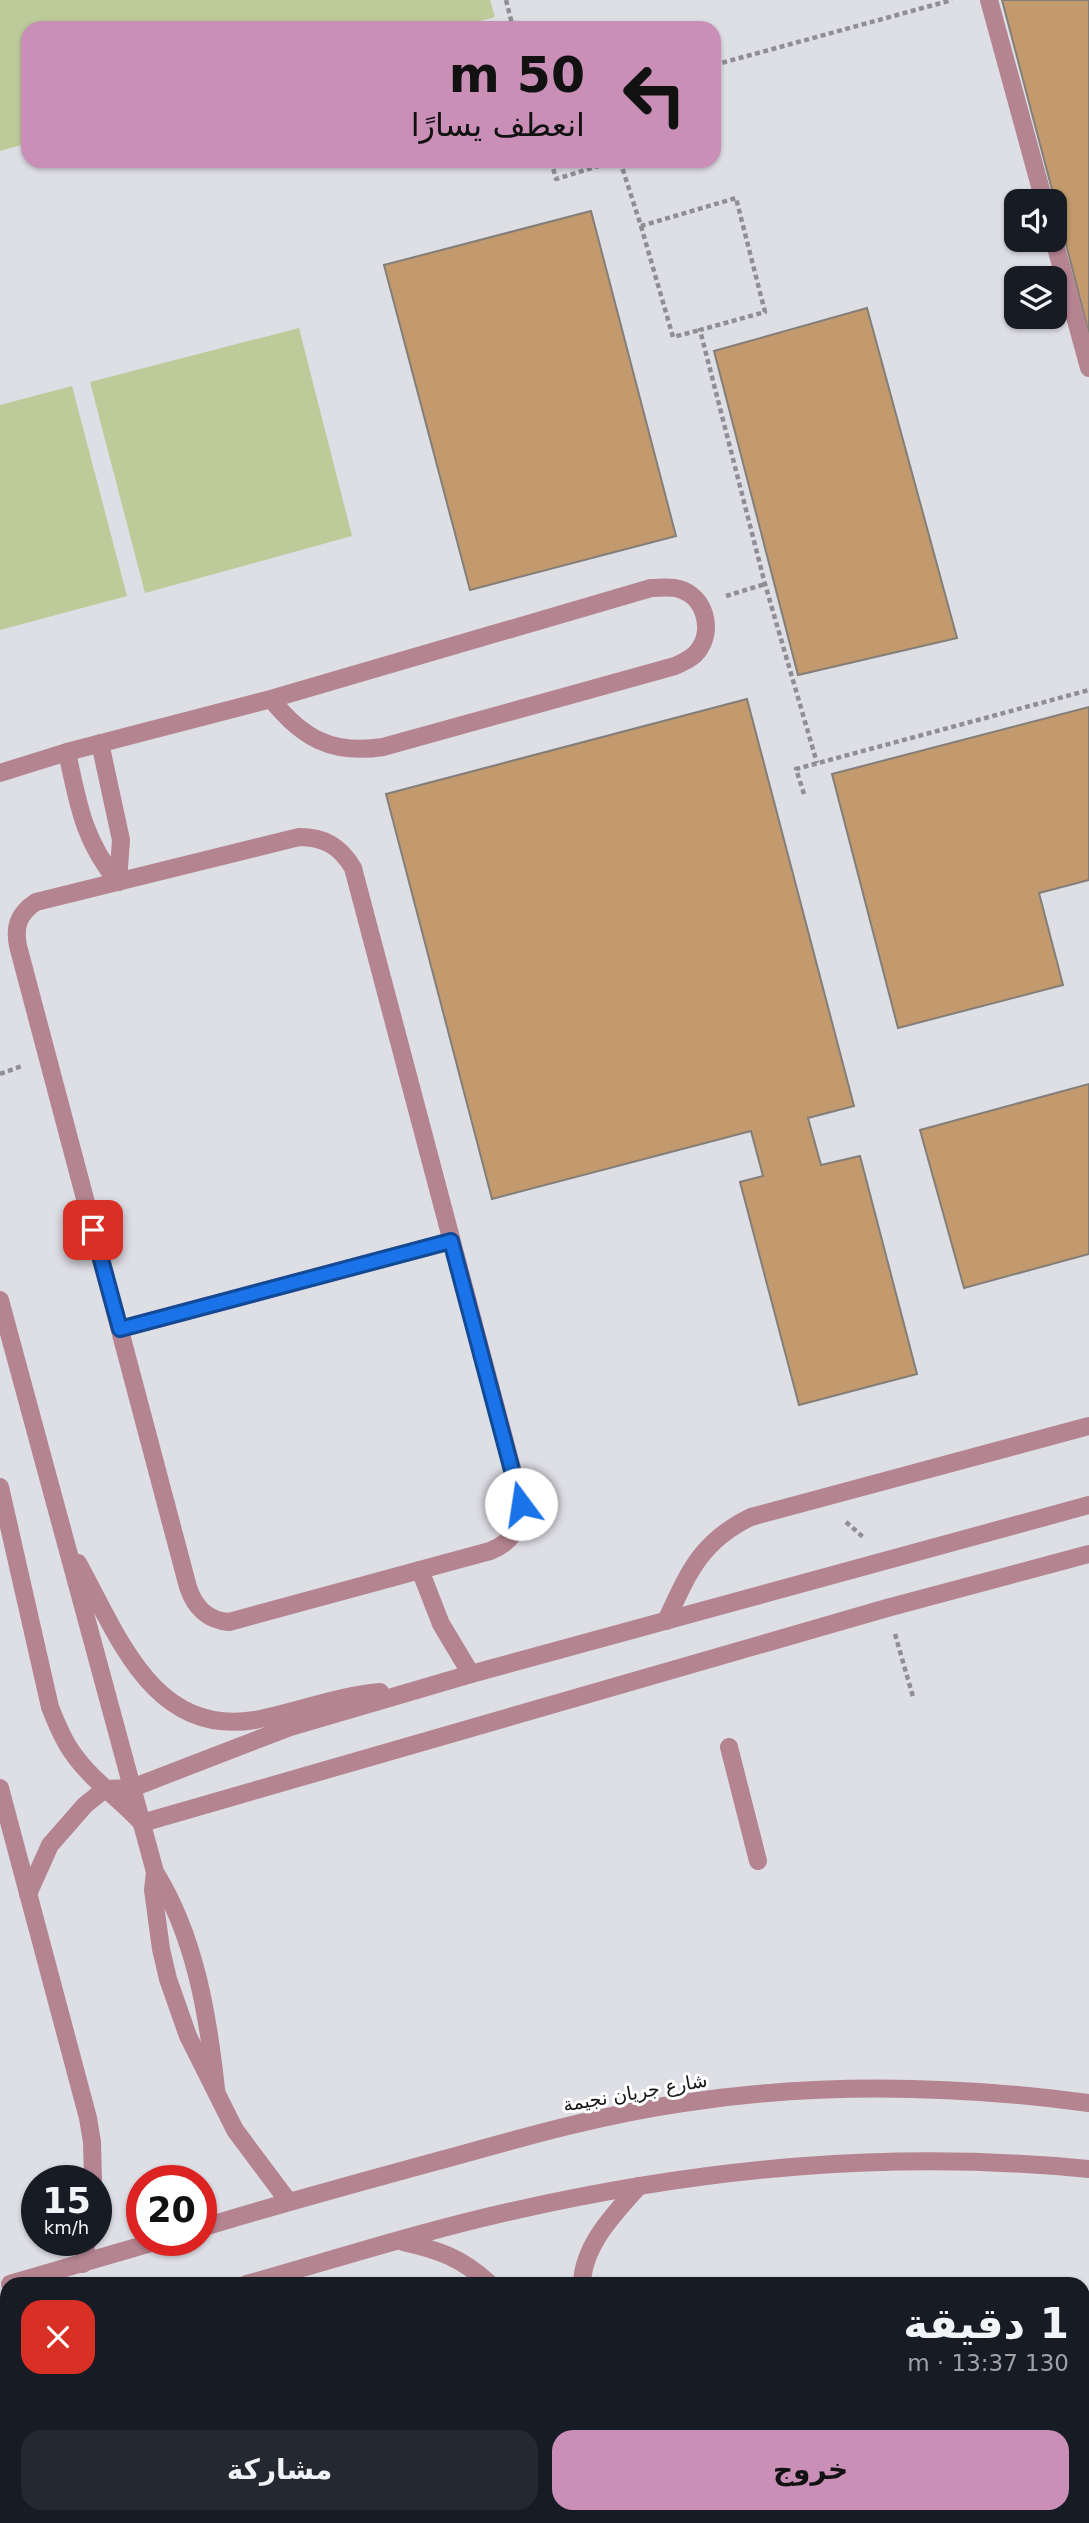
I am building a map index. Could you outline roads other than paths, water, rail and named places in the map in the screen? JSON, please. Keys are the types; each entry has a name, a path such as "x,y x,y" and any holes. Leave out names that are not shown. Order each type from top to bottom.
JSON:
{"street":[{"path":"989,0 1041,189"},
{"path":"1057,252 1089,368"},
{"path":"0,773 67,752 271,699 651,588 678,589 691,594 701,605 706,617 703,643 686,661 383,747 365,750 329,746 298,728 271,699"},
{"path":"100,743 121,840 118,882"},
{"path":"67,752 85,826 104,865 118,882"},
{"path":"299,837 325,841 346,857 353,868 451,1241 518,1492 522,1516 511,1539 502,1546 241,1619 229,1622 207,1616 198,1608 188,1587 16,935 21,915 37,902 299,837"},
{"path":"120,1329 451,1241"},
{"path":"0,1300 155,1872 176,1914 195,1971 208,2029 215,2089"},
{"path":"666,1621 690,1569 701,1553 724,1532 751,1517 1089,1426"},
{"path":"0,1487 50,1707 59,1730 72,1752 142,1823"},
{"path":"28,1894 50,1845 85,1805 106,1789 132,1788 290,1727 408,1692 1089,1505"},
{"path":"65,1538 132,1661 146,1681 163,1697 185,1710 219,1720 255,1720 337,1698 408,1692"},
{"path":"142,1823 874,1612 1089,1554"},
{"path":"420,1570 441,1624 471,1674"},
{"path":"729,1746 758,1861"},
{"path":"0,1788 88,2118 93,2165"},
{"path":"155,1872 153,1890 156,1920 168,1979 188,2035 235,2130 288,2202"},
{"name":"شارع جريان نجيمة","path":"217,2223 555,2129 614,2115 708,2099 833,2088 921,2088 1016,2094 1089,2103"},
{"path":"272,2277 516,2210 639,2186 734,2172 832,2163 930,2160 1028,2163 1089,2169"},
{"path":"582,2277 593,2245 611,2218 639,2186"},
{"path":"400,2241 437,2250 458,2259 481,2277"},
{"path":"34,2277 126,2251"},
{"path":"83,2264 84,2256"}]}
